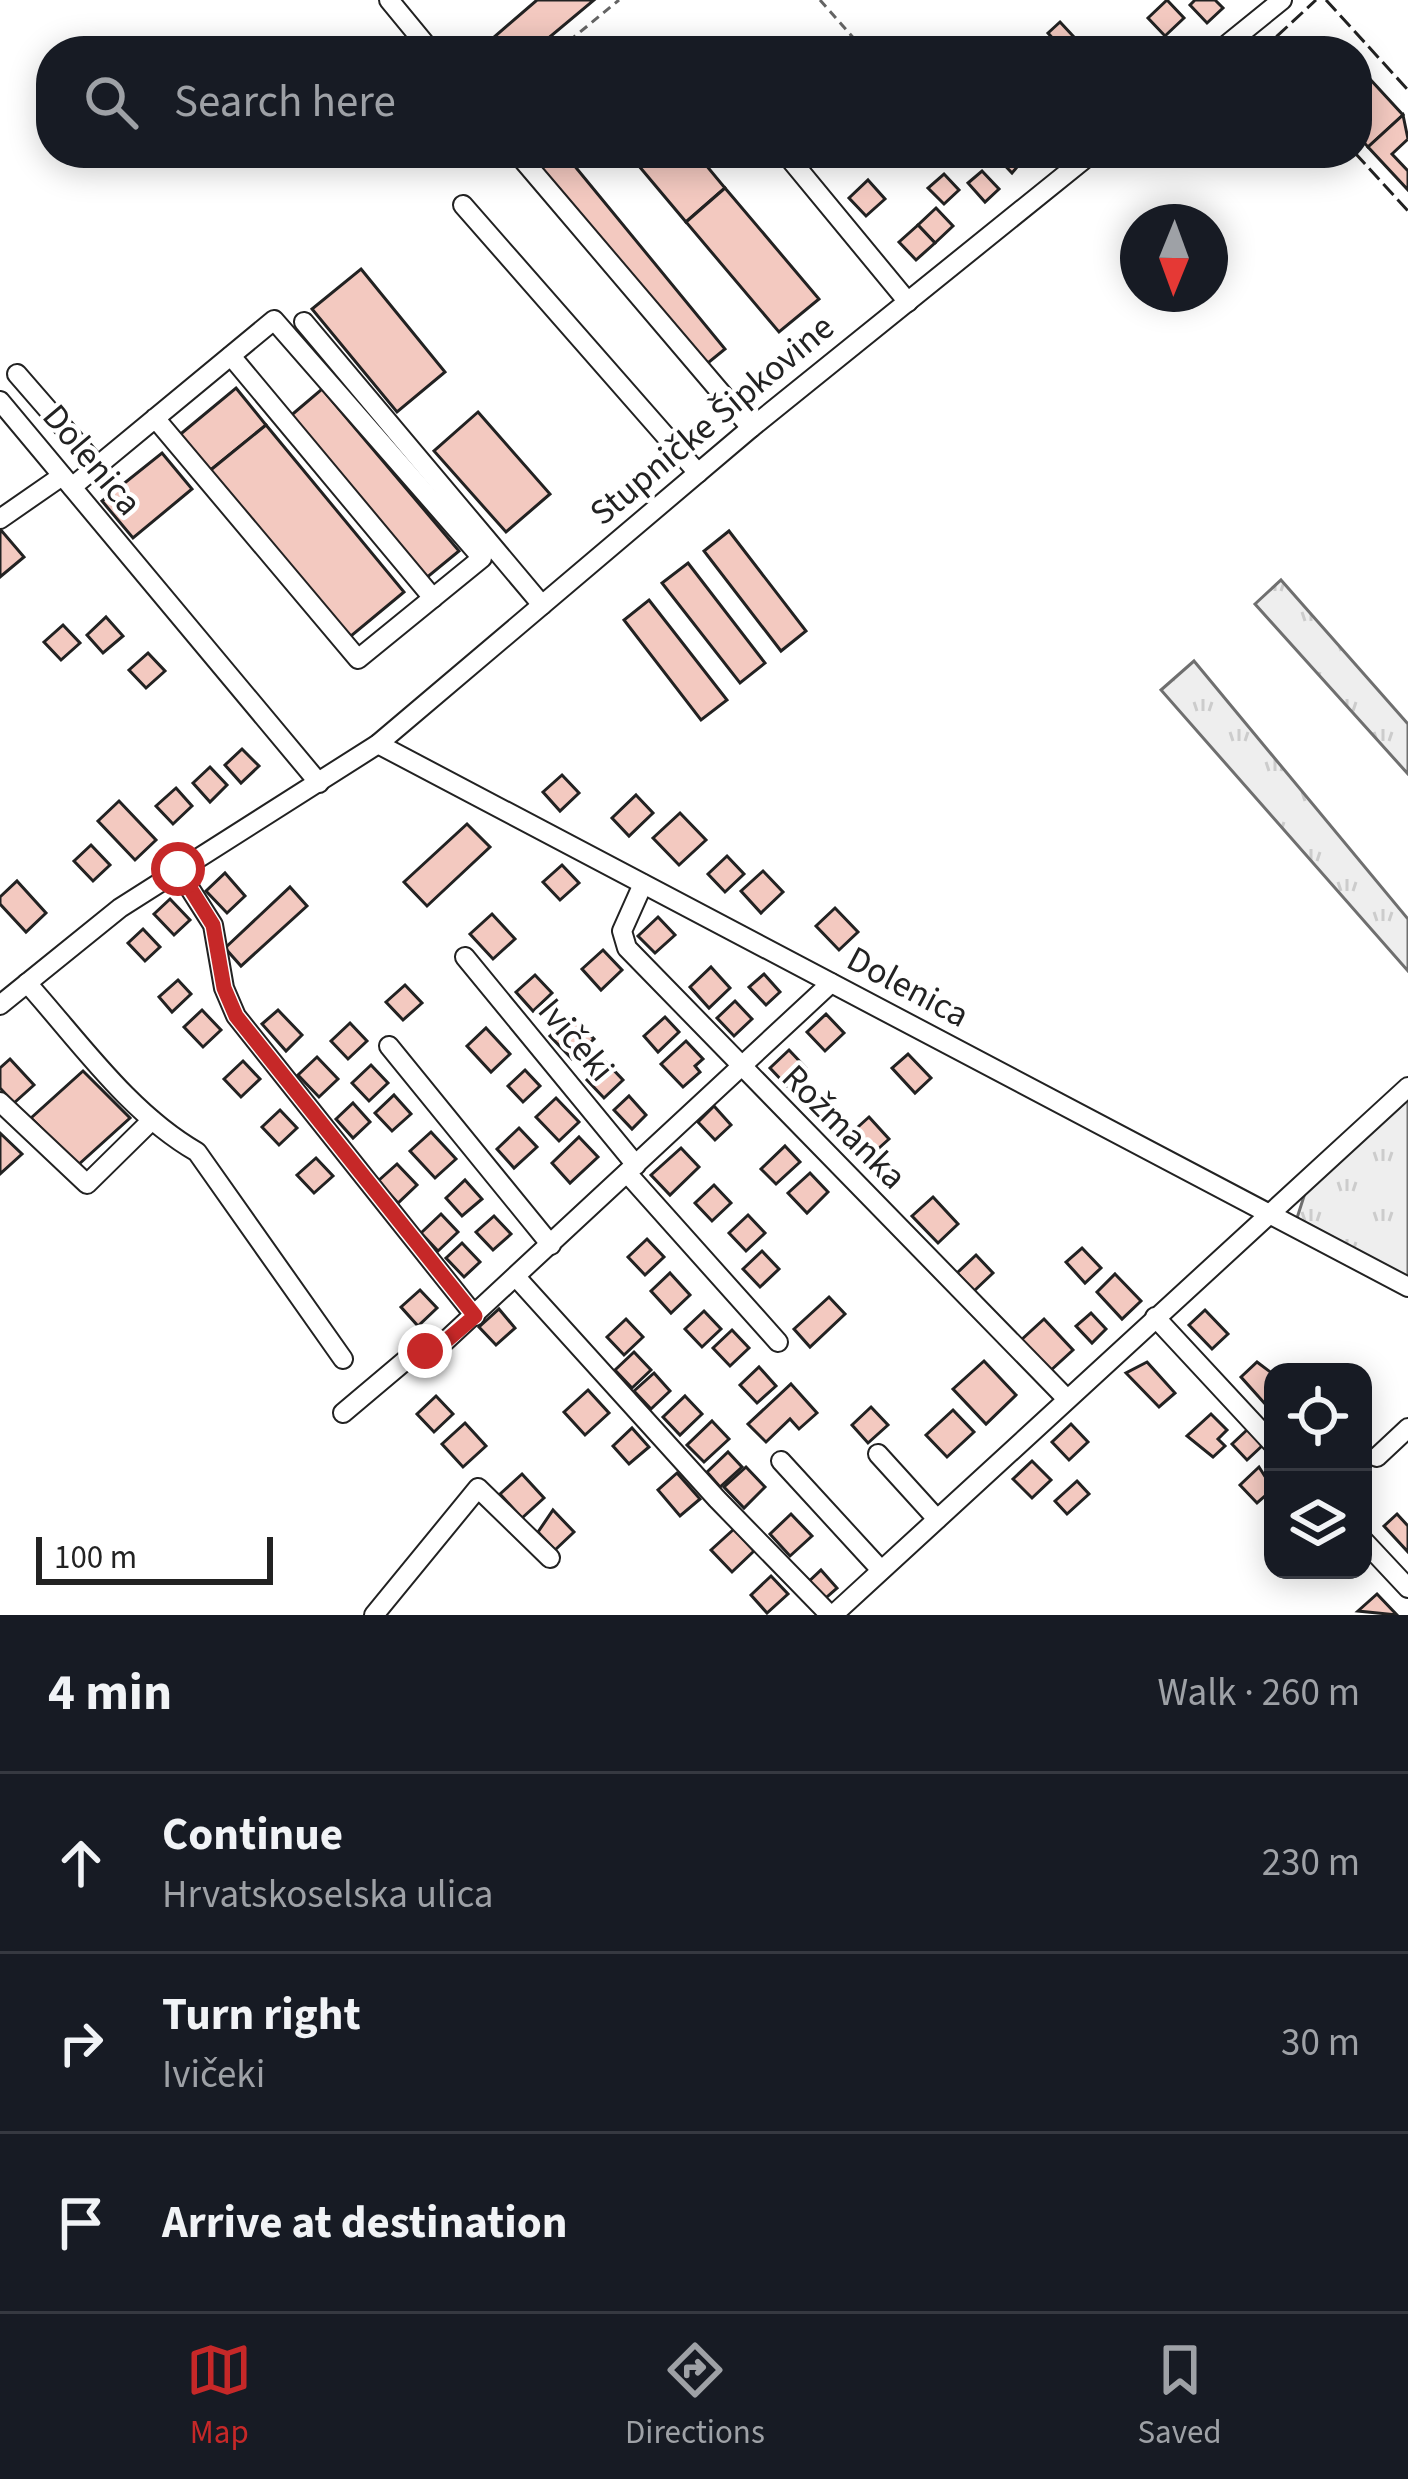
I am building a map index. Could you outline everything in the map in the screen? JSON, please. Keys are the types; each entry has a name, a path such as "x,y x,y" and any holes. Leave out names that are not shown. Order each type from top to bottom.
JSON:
{"street":[{"path":"389,0 419,36"},
{"path":"1238,36 1282,0"},
{"path":"530,168 752,428"},
{"path":"797,168 908,302"},
{"name":"Stupničke Šipkovine","path":"0,1005 120,908 378,744 752,428 1073,168"},
{"path":"463,205 698,473"},
{"path":"0,518 97,466 155,418 231,356 274,320 482,558 358,658 155,418"},
{"path":"304,322 542,605"},
{"path":"231,356 433,598"},
{"path":"17,374 97,466"},
{"name":"Dolenica","path":"0,400 319,783"},
{"name":"Dolenica","path":"378,744 1408,1287"},
{"path":"178,869 213,925 224,988 236,1016 475,1316"},
{"name":"Rožmanka","path":"643,884 622,931 627,948 1066,1399"},
{"name":"Ivičeki","path":"465,957 632,1169 778,1342"},
{"path":"27,983 152,1120 196,1152 343,1359"},
{"path":"343,1413 413,1354 440,1346 475,1316 831,983"},
{"path":"389,1046 551,1245"},
{"path":"516,1277 716,1499 831,1615 1408,1088"},
{"path":"0,1102 87,1184 152,1120"},
{"path":"1155,1317 1264,1434"},
{"path":"1377,1457 1408,1428"},
{"path":"878,1454 937,1519"},
{"path":"781,1461 881,1570"},
{"path":"374,1615 478,1488 550,1558"},
{"path":"1372,1550 1408,1588"}],"path":[{"path":"575,36 619,0"},
{"path":"820,0 852,36"}],"green space":[{"path":"1281,580 1408,724 1408,774 1255,604"},
{"path":"1194,661 1408,919 1408,971 1161,690"},
{"path":"1408,1099 1408,1278 1297,1218 1305,1193"}],"building":[{"path":"537,0 594,0 551,36 495,36"},
{"path":"1167,0 1184,18 1165,36 1148,18"},
{"path":"1195,0 1215,0 1223,8 1207,23 1190,5"},
{"path":"1060,22 1073,36 1051,36 1048,33"},
{"path":"1372,81 1403,115 1372,143"},
{"path":"1403,115 1408,139 1392,154 1408,171 1408,190 1372,151 1372,143"},
{"path":"541,168 576,168 725,349 703,367"},
{"path":"641,168 708,168 725,188 686,222"},
{"path":"982,171 999,189 985,202 968,183"},
{"path":"944,174 959,190 944,204 928,188"},
{"path":"868,180 885,199 866,216 849,198"},
{"path":"725,188 819,299 779,332 686,222"},
{"path":"936,208 953,226 935,243 918,225"},
{"path":"918,225 935,243 916,260 899,242"},
{"path":"361,269 445,372 397,412 312,309"},
{"path":"236,388 266,425 207,473 177,437"},
{"path":"322,389 459,551 425,579 288,418"},
{"path":"478,412 550,494 506,532 434,451"},
{"path":"266,425 404,592 345,641 207,473"},
{"path":"162,453 192,489 133,538 102,501"},
{"path":"0,529 24,557 0,577"},
{"path":"729,531 806,631 781,651 704,551"},
{"path":"688,563 765,663 740,683 662,583"},
{"path":"649,600 727,700 701,720 624,620"},
{"path":"106,617 123,636 103,653 87,635"},
{"path":"63,625 80,643 61,660 44,642"},
{"path":"148,653 165,671 146,688 129,670"},
{"path":"242,749 259,766 241,783 225,765"},
{"path":"210,767 227,785 210,802 193,783"},
{"path":"562,775 579,793 560,811 543,792"},
{"path":"176,788 192,806 173,824 156,806"},
{"path":"636,795 653,813 629,836 612,818"},
{"path":"119,801 156,840 135,860 98,821"},
{"path":"680,813 706,840 679,865 653,838"},
{"path":"467,824 490,847 427,906 404,882"},
{"path":"91,845 110,865 93,881 74,861"},
{"path":"727,856 744,874 725,892 708,874"},
{"path":"562,865 579,883 560,900 543,882"},
{"path":"763,871 783,892 761,913 741,891"},
{"path":"225,873 245,896 227,913 206,891"},
{"path":"17,881 46,913 26,932 0,904 0,897"},
{"path":"290,887 307,906 241,966 225,948"},
{"path":"170,899 190,920 174,935 154,914"},
{"path":"835,908 858,932 839,950 816,926"},
{"path":"492,914 515,939 493,959 470,934"},
{"path":"658,917 675,935 655,953 638,936"},
{"path":"143,929 160,947 145,961 128,943"},
{"path":"603,950 622,970 601,990 582,969"},
{"path":"711,967 730,988 709,1008 690,987"},
{"path":"764,974 780,992 766,1005 749,987"},
{"path":"535,975 552,993 533,1011 516,992"},
{"path":"178,980 191,994 172,1012 159,997"},
{"path":"405,985 422,1003 403,1020 386,1002"},
{"path":"735,1001 752,1019 734,1036 717,1018"},
{"path":"202,1010 221,1030 203,1047 184,1027"},
{"path":"278,1010 302,1035 286,1051 262,1024"},
{"path":"826,1014 844,1033 825,1051 807,1032"},
{"path":"572,1016 594,1039 572,1059 550,1036"},
{"path":"665,1017 679,1032 658,1052 644,1036"},
{"path":"350,1023 367,1041 348,1059 331,1041"},
{"path":"486,1028 510,1054 491,1072 467,1046"},
{"path":"686,1041 703,1059 695,1066 700,1072 683,1087 661,1064"},
{"path":"789,1050 806,1068 787,1086 770,1068"},
{"path":"908,1054 931,1078 915,1093 892,1068"},
{"path":"317,1057 338,1079 319,1097 298,1075"},
{"path":"10,1059 34,1085 14,1103 0,1088 0,1068"},
{"path":"243,1061 260,1079 241,1097 224,1079"},
{"path":"606,1062 623,1080 604,1098 587,1080"},
{"path":"371,1065 388,1083 369,1101 352,1083"},
{"path":"525,1070 540,1086 523,1102 508,1086"},
{"path":"83,1071 130,1118 78,1165 31,1118"},
{"path":"394,1095 411,1114 392,1131 375,1113"},
{"path":"629,1096 646,1115 632,1129 614,1110"},
{"path":"556,1098 579,1122 559,1141 536,1117"},
{"path":"353,1103 370,1122 353,1138 336,1119"},
{"path":"714,1106 731,1125 715,1140 698,1122"},
{"path":"280,1110 297,1128 279,1145 262,1127"},
{"path":"869,1117 889,1139 869,1157 849,1135"},
{"path":"519,1128 537,1147 514,1168 497,1149"},
{"path":"431,1132 456,1159 435,1178 410,1151"},
{"path":"0,1133 22,1154 0,1174"},
{"path":"579,1137 598,1157 570,1183 552,1163"},
{"path":"785,1146 800,1162 776,1184 761,1169"},
{"path":"681,1148 699,1167 670,1195 651,1175"},
{"path":"316,1158 333,1176 314,1193 297,1175"},
{"path":"397,1164 417,1185 398,1203 378,1181"},
{"path":"810,1173 828,1192 807,1213 788,1193"},
{"path":"465,1180 482,1199 462,1216 446,1198"},
{"path":"714,1185 731,1203 712,1221 695,1203"},
{"path":"933,1197 958,1224 938,1243 912,1216"},
{"path":"441,1214 458,1232 438,1251 421,1233"},
{"path":"748,1215 765,1233 746,1251 729,1233"},
{"path":"494,1216 511,1234 493,1250 476,1232"},
{"path":"647,1239 664,1257 645,1275 628,1257"},
{"path":"462,1243 480,1262 464,1277 446,1258"},
{"path":"1082,1248 1101,1268 1085,1283 1066,1262"},
{"path":"762,1251 779,1269 760,1287 743,1269"},
{"path":"976,1255 993,1273 974,1291 957,1273"},
{"path":"670,1273 690,1295 671,1313 651,1291"},
{"path":"1115,1274 1141,1301 1122,1319 1097,1292"},
{"path":"420,1290 437,1308 418,1326 401,1307"},
{"path":"829,1297 845,1314 810,1347 794,1329"},
{"path":"499,1309 515,1328 496,1345 479,1327"},
{"path":"1205,1310 1228,1334 1212,1349 1189,1325"},
{"path":"704,1311 721,1329 702,1347 685,1329"},
{"path":"1091,1313 1106,1329 1092,1343 1076,1326"},
{"path":"626,1319 643,1337 624,1355 607,1337"},
{"path":"1044,1319 1073,1350 1049,1372 1020,1341"},
{"path":"732,1330 749,1348 730,1366 713,1348"},
{"path":"634,1352 651,1370 632,1388 615,1370"},
{"path":"984,1361 1016,1395 986,1424 953,1389"},
{"path":"1147,1362 1175,1393 1159,1407 1126,1373"},
{"path":"1257,1362 1264,1367 1264,1403 1241,1377"},
{"path":"759,1367 776,1386 757,1403 740,1385"},
{"path":"654,1373 670,1391 651,1409 634,1391"},
{"path":"791,1384 817,1413 799,1429 790,1419 766,1442 748,1424"},
{"path":"588,1390 609,1413 585,1435 564,1412"},
{"path":"436,1396 453,1414 434,1432 417,1414"},
{"path":"685,1396 702,1414 680,1435 663,1417"},
{"path":"871,1407 888,1425 868,1443 852,1425"},
{"path":"953,1410 974,1432 947,1457 926,1435"},
{"path":"1211,1414 1227,1430 1218,1439 1225,1446 1213,1457 1187,1436"},
{"path":"712,1421 729,1439 704,1462 687,1445"},
{"path":"465,1423 486,1446 463,1467 442,1444"},
{"path":"1071,1424 1088,1442 1069,1460 1052,1442"},
{"path":"632,1428 649,1447 629,1464 613,1446"},
{"path":"1248,1429 1263,1445 1247,1460 1232,1444"},
{"path":"728,1452 742,1467 720,1487 707,1472"},
{"path":"1032,1461 1051,1480 1032,1498 1013,1479"},
{"path":"746,1467 765,1487 744,1508 724,1487"},
{"path":"1259,1467 1264,1475 1264,1497 1257,1503 1240,1485"},
{"path":"677,1473 700,1499 680,1516 658,1490"},
{"path":"522,1474 544,1498 522,1518 500,1494"},
{"path":"1077,1481 1089,1494 1067,1514 1055,1501"},
{"path":"553,1510 574,1532 555,1550 538,1532"},
{"path":"791,1514 812,1536 790,1556 770,1534"},
{"path":"1397,1514 1408,1526 1408,1552 1384,1526"},
{"path":"734,1529 754,1551 732,1572 711,1550"},
{"path":"821,1570 837,1588 820,1603 804,1586"},
{"path":"771,1576 788,1594 767,1613 751,1595"},
{"path":"1377,1594 1397,1615 1358,1611"}],"fence":[{"path":"1277,36 1316,0"},
{"path":"1326,0 1359,36"},
{"path":"1372,50 1408,90"},
{"path":"1369,168 1408,211"}],"route":[{"path":"178,869 213,925 224,988 236,1016 475,1316 440,1346 425,1351"}]}
